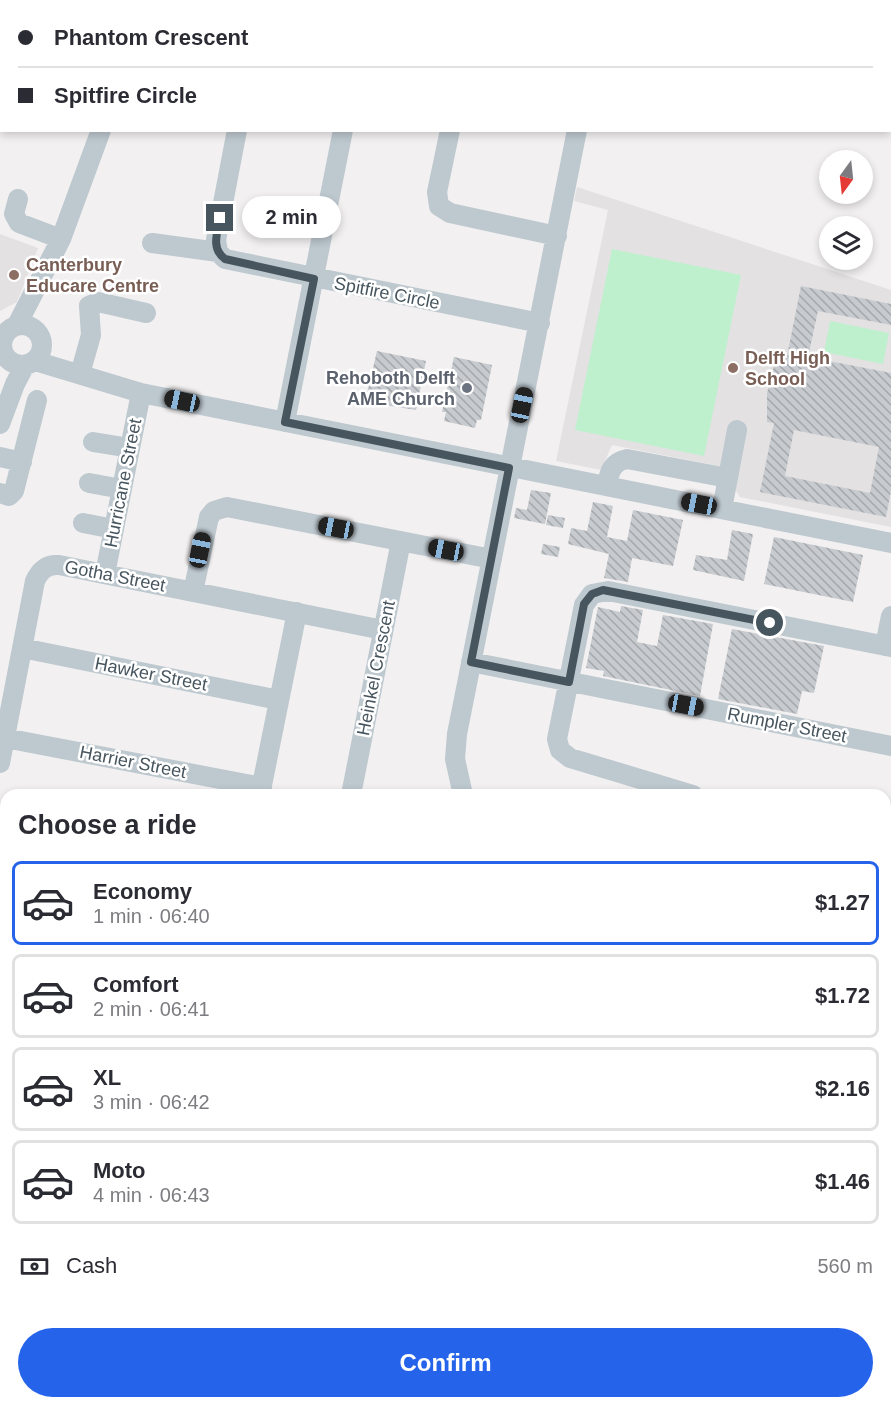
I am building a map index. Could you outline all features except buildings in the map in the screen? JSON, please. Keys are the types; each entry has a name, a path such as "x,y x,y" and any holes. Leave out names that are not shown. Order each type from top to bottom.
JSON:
{"street":[{"path":"0,408 5,380 30,303 40,276 46,272 61,239 100,132"},
{"path":"218,252 216,240 237,132"},
{"path":"285,422 343,132"},
{"path":"450,132 437,192 439,206 450,213 557,236"},
{"path":"461,789 456,771 455,747 578,132"},
{"path":"18,199 14,214 19,223 61,239"},
{"name":"Spitfire Circle","path":"152,243 218,252 230,261 540,323"},
{"path":"82,367 91,335 89,306 98,302 146,313"},
{"path":"17,344 82,367 98,379"},
{"path":"17,344 98,379 141,393 891,543"},
{"path":"0,424 15,384 17,344"},
{"name":"Hurricane Street","path":"105,574 141,393"},
{"path":"0,494 12,495 37,400"},
{"path":"722,509 737,430"},
{"path":"93,442 130,448"},
{"path":"0,457 22,462"},
{"path":"607,486 612,468 618,461 627,459 728,478"},
{"path":"88,483 122,489"},
{"path":"193,592 208,517 214,511 227,507 492,559"},
{"path":"83,523 114,529"},
{"name":"Heinkel Crescent","path":"352,789 401,541"},
{"name":"Gotha Street","path":"0,763 35,581 41,570 50,565 383,630"},
{"path":"674,789 563,753 557,739 584,604 592,594 603,590 888,647 891,616"},
{"path":"261,789 297,612"},
{"name":"Hawker Street","path":"22,648 279,700"},
{"name":"Rumpler Street","path":"471,662 891,746"},
{"name":"Harrier Street","path":"5,738 251,789"}],"shaded area":[{"name":"Delft High School","path":"577,187 819,266 819,270 830,270 891,290 891,527 740,497 734,488 739,470 612,445 601,470 556,461 608,210 574,201"},
{"name":"Canterbury Educare Centre","path":"0,234 38,248 17,302 0,311"}],"green space":[{"path":"612,249 741,275 704,456 575,430"},
{"path":"830,321 889,333 883,364 824,352"}],"place":[{"name":"Canterbury Educare Centre","path":"14,275"},
{"name":"Delft High School","path":"733,368"},
{"name":"Rehoboth Delft AME Church","path":"467,388"}],"route":[{"path":"220,218 216,244 218,252 225,259 314,279 285,422 509,468 471,662 569,682 584,604 592,594 603,590 770,623"}]}
